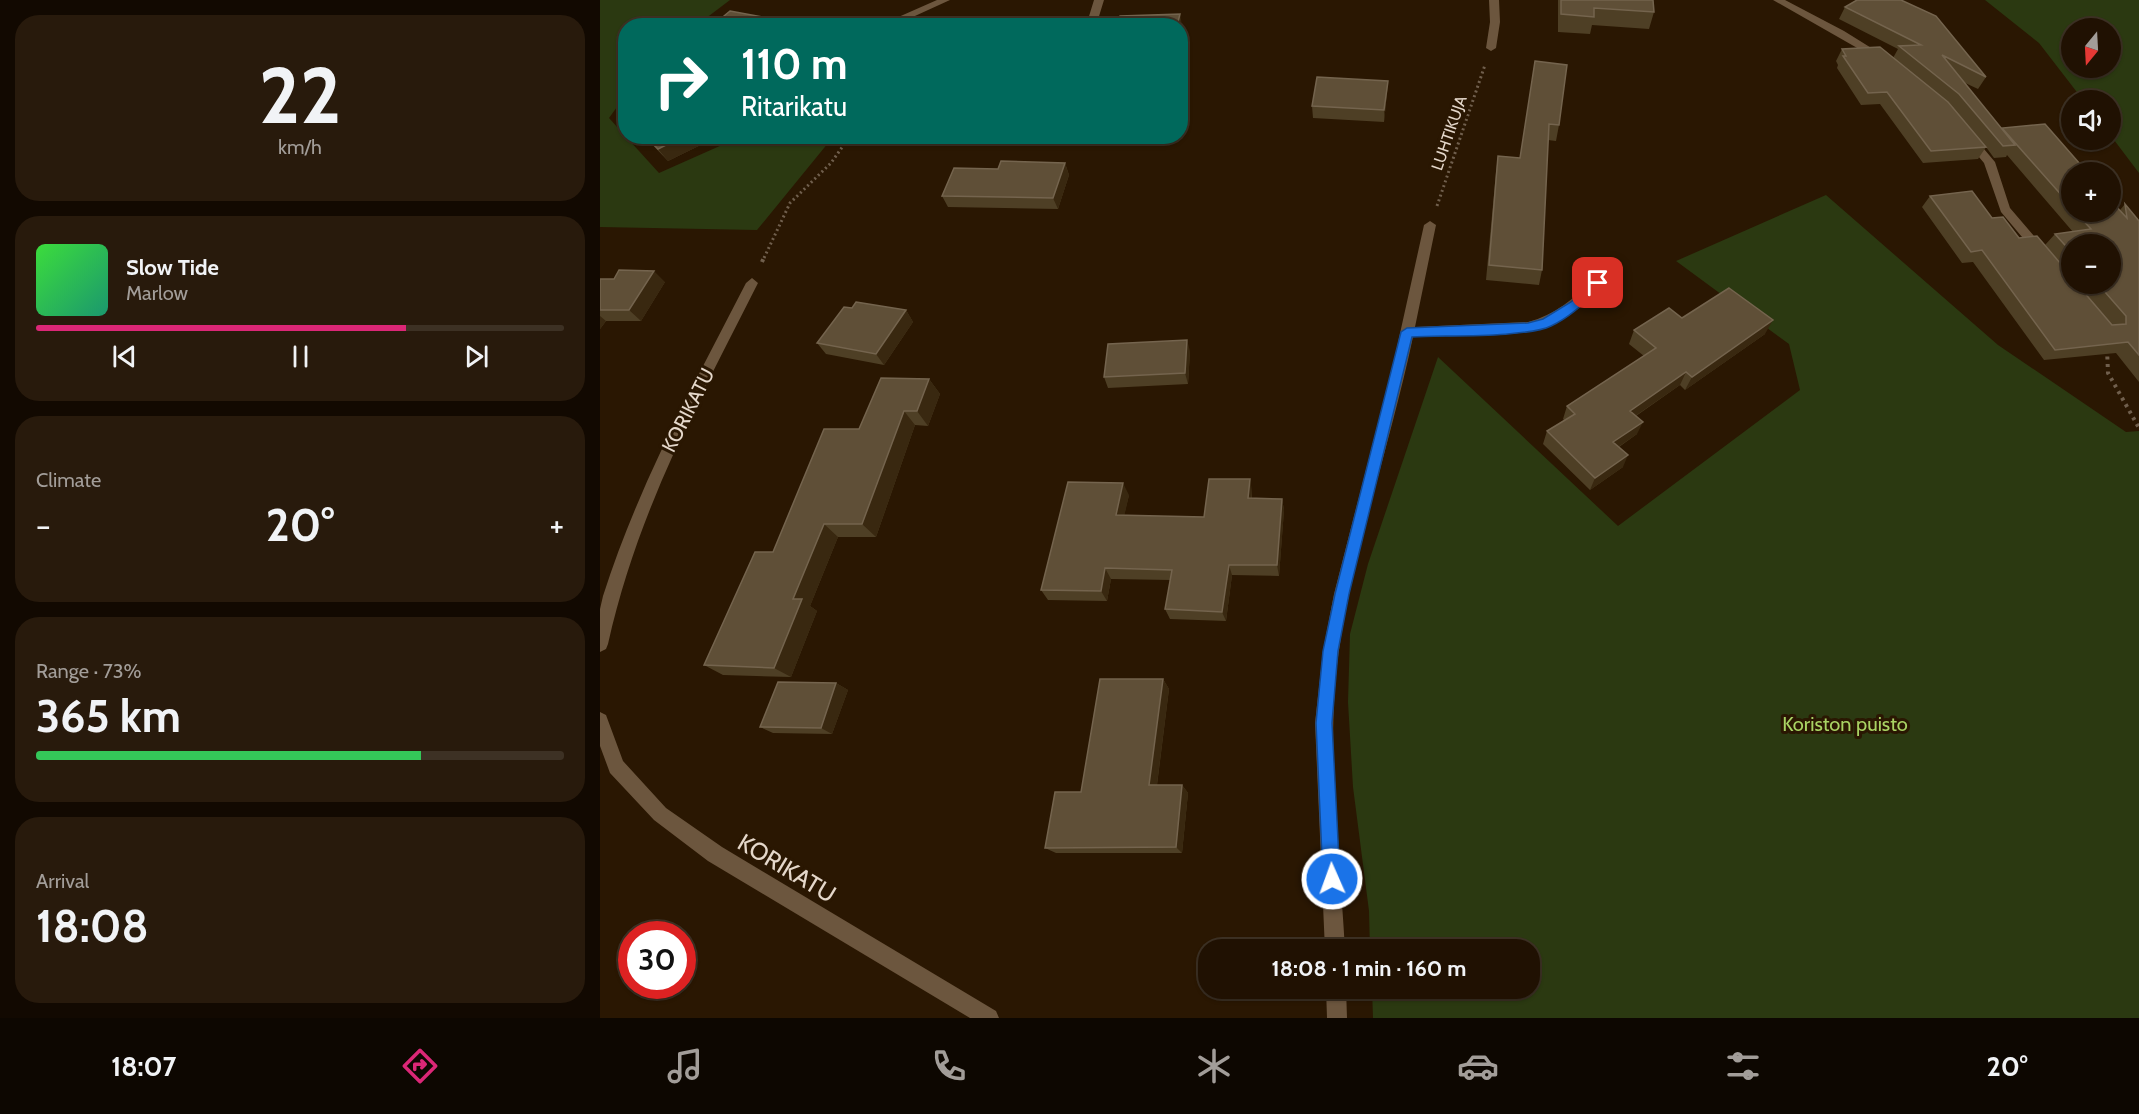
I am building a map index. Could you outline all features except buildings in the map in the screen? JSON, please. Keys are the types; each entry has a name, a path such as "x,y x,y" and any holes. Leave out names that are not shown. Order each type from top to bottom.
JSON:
{"street":[{"path":"902,18 945,0"},
{"path":"1093,18 1099,0"},
{"path":"1491,48 1495,22 1494,0"},
{"path":"1778,0 1841,33 1894,67"},
{"path":"1960,127 1989,162 2005,209 2049,261"},
{"path":"1334,939 1324,723 1331,651 1342,594 1407,332 1430,225"},
{"name":"KORIKATU","path":"600,644 607,605 640,506 752,283"},
{"path":"1407,332 1528,327 1547,323 1575,305 1598,283"},
{"name":"KORIKATU","path":"600,721 616,767 660,814 715,854 989,1018"},
{"path":"1336,999 1337,1018"}],"path":[{"name":"LUHTIKUJA","path":"1430,225 1491,48"},
{"path":"752,283 790,203 831,163 844,144"},
{"path":"2107,341 2108,373 2139,428"}],"green space":[{"path":"600,0 730,0 706,18 618,18 618,106 609,118 618,128 618,144 633,144 659,173 724,144 827,144 757,230 600,227"},
{"path":"1985,0 2139,0 2139,173 2121,149 2121,90 2075,90 2066,78 2121,78 2121,18 2061,18 2061,72 2039,43"},
{"name":"Koriston puisto","path":"1826,195 1998,345 2126,432 2139,431 2139,1018 1373,1018 1372,999 1540,999 1540,939 1370,939 1369,911 1353,787 1348,702 1350,634 1368,564 1438,357 1618,526 1800,390 1789,344 1676,261"}],"route":[{"path":"1332,879 1324,723 1331,651 1342,594 1407,332 1528,327 1547,323 1575,305 1598,283"}]}
